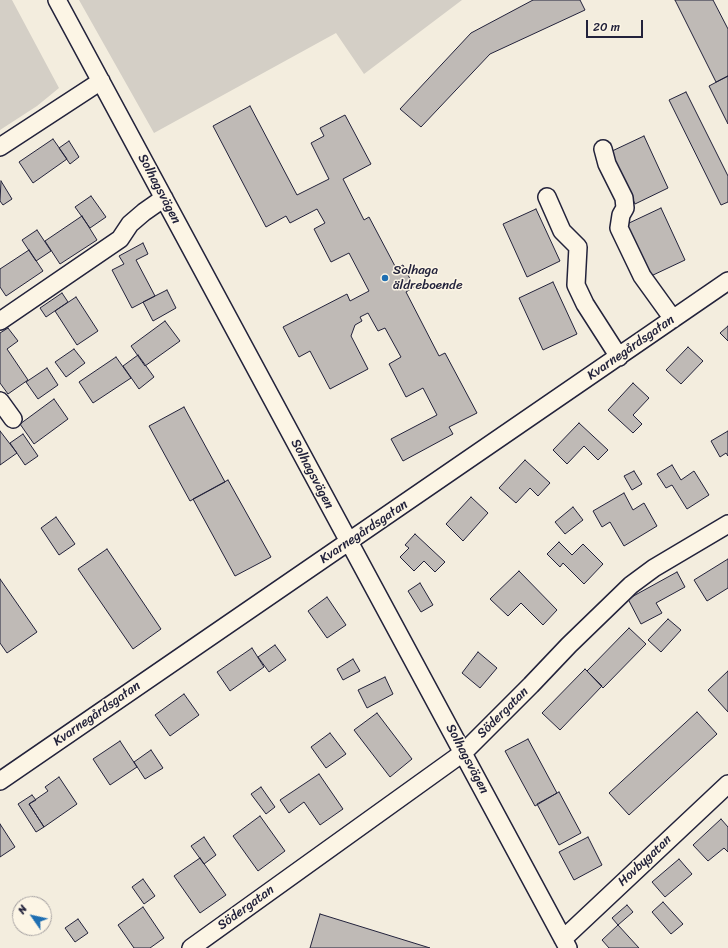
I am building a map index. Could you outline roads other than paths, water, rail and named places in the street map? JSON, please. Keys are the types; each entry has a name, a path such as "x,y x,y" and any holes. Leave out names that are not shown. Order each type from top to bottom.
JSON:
{"street":[{"name":"Solhagsvägen","path":"57,0 464,752 565,943"},
{"path":"0,148 101,81"},
{"path":"603,149 607,164 624,198 625,208 621,215 619,228 642,276 673,319"},
{"path":"547,196 562,231 578,247 576,285 585,304 618,357"},
{"path":"0,321 120,240 130,224 164,198"},
{"name":"Kvarnegårdsgatan","path":"0,781 728,281"},
{"path":"0,400 13,419"},
{"name":"Södergatan","path":"191,948 464,752 531,685 569,644 631,585 654,568 728,524"},
{"name":"Hovbygatan","path":"565,943 728,784"}],"place":[{"name":"Solhaga äldreboende","path":"385,278"}]}
